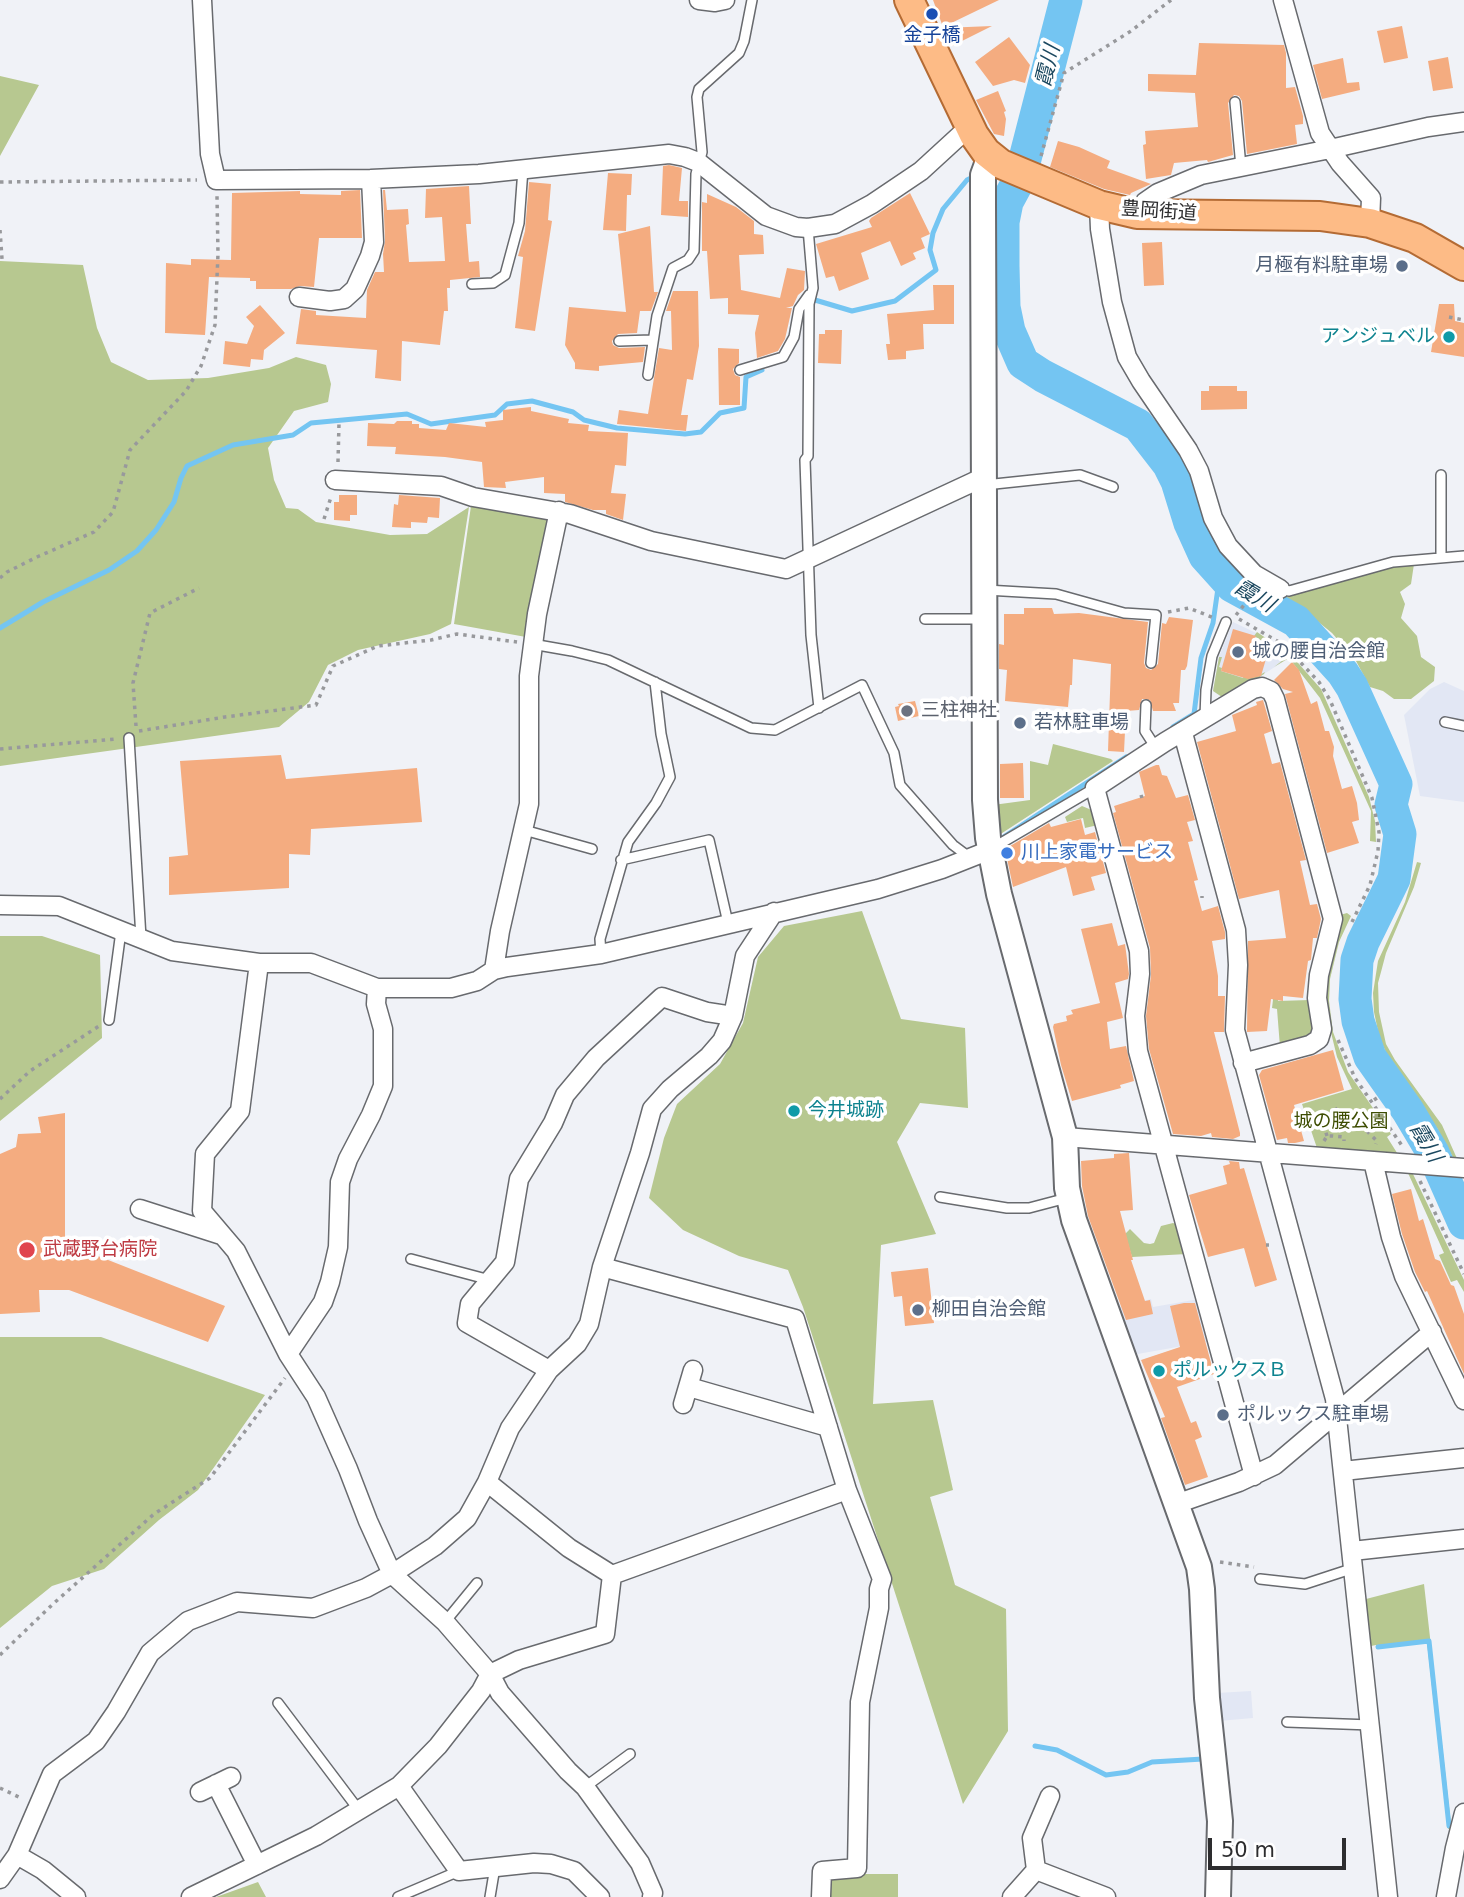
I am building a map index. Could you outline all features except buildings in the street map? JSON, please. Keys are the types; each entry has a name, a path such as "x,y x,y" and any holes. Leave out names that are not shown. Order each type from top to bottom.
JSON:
{"main road":[{"path":"909,0 978,142 1016,170"},
{"name":"豊岡街道","path":"1016,170 1099,205 1137,214 1320,216 1370,223 1415,237 1460,256"}],"street":[{"path":"202,0 210,153 216,180 370,179 479,174 669,154 698,162 766,216 808,229 835,224 873,204 921,171 969,127"},
{"path":"699,0 724,0"},
{"path":"1283,0 1320,133 1371,198 1370,223"},
{"path":"1137,214 1145,202 1170,187 1201,175 1428,127 1464,122"},
{"path":"1016,170 984,175 985,800 979,853 999,894 1065,1137 1068,1198 1079,1237 1197,1563 1202,1590 1207,1698 1220,1821 1218,1897"},
{"path":"299,297 330,301 344,299 355,289 374,242 370,179"},
{"path":"1099,205 1100,229 1112,302 1128,357 1193,460 1213,518 1228,546 1254,574 1280,589"},
{"path":"335,480 441,486 473,497 559,511 651,541 786,569 984,481"},
{"path":"494,970 528,804 529,676 543,580 559,511"},
{"path":"1243,1063 1310,1045 1319,1039 1322,1029 1317,989 1332,925 1332,912 1273,694 1266,688 1253,689 1183,733 1152,742 1095,788 1139,951 1136,1041 1254,1476"},
{"path":"1183,733 1236,930 1238,975 1234,1020 1243,1063 1335,1398 1388,1897"},
{"path":"0,905 59,906 172,951 259,963 311,963 377,988 451,988 477,981 494,970 601,954 878,889 942,869 979,853"},
{"path":"0,1879 17,1855 52,1774 96,1741 150,1653 188,1620 237,1602 313,1608 366,1588 392,1574 435,1546 467,1518 487,1482 510,1428 550,1370 577,1344 589,1324 602,1267 652,1109 722,1041 733,1016 745,956 774,912"},
{"path":"259,963 240,1111 205,1154 202,1211 236,1251 292,1360 316,1398 392,1574 445,1622 490,1674 500,1693 568,1772 585,1787 640,1863 653,1893 652,1897"},
{"path":"292,1360 323,1302 330,1282 338,1247 340,1182 348,1159 383,1086 384,1039 376,1004 377,988"},
{"path":"550,1370 467,1323 470,1304 505,1262 519,1179 553,1124 565,1095 596,1058 662,997 707,1012 733,1016"},
{"path":"1065,1137 1267,1152 1374,1155 1413,1163 1461,1168"},
{"path":"1374,1155 1399,1262 1464,1400"},
{"path":"140,1209 221,1235"},
{"path":"602,1267 794,1319 848,1490 882,1579 879,1608 860,1702 857,1868 822,1871 821,1897"},
{"path":"1176,1504 1254,1476 1275,1465 1432,1332"},
{"path":"688,1387 828,1427"},
{"path":"1343,1471 1464,1458"},
{"path":"487,1482 569,1548 612,1575"},
{"path":"612,1575 848,1490"},
{"path":"1353,1559 1464,1539"},
{"path":"191,1897 316,1836 399,1786 439,1746 481,1691 490,1674 519,1660 605,1634 612,1575"},
{"path":"215,1784 257,1865"},
{"path":"399,1786 459,1871 534,1863 551,1864 574,1871 600,1897"},
{"path":"1012,1897 1036,1870 1032,1838 1050,1796"},
{"path":"1446,1897 1464,1813"},
{"path":"17,1855 43,1870 76,1897"},
{"path":"1036,1870 1106,1897"}],"lane":[{"path":"648,375 652,340 661,301 673,268 688,260 694,251 696,174 702,152 697,97 699,89 739,53 752,0"},
{"path":"1235,102 1241,167"},
{"path":"472,284 493,283 505,275 519,223 523,169"},
{"path":"740,370 783,357 794,337 799,309 813,288 808,229"},
{"path":"810,294 808,456 805,460 811,635 819,708"},
{"path":"619,341 652,340"},
{"path":"984,481 1080,475 1114,487"},
{"path":"1441,475 1441,556"},
{"path":"1280,589 1289,591 1393,562 1464,556"},
{"path":"984,590 1056,594 1124,613 1156,615 1151,663"},
{"path":"925,619 984,619"},
{"path":"1205,719 1206,690 1212,656 1226,619"},
{"path":"533,645 608,660 751,728 775,730 862,685 894,753 900,785 953,845 979,853 1000,846 1095,788"},
{"path":"601,954 600,939 628,842 656,803 670,777 671,771 661,734 655,682"},
{"path":"1146,705 1145,731 1152,742"},
{"path":"1445,722 1464,726"},
{"path":"129,738 141,938"},
{"path":"524,830 592,849"},
{"path":"621,860 709,840 729,923"},
{"path":"109,1020 122,929"},
{"path":"940,1197 1007,1209 1029,1208 1068,1198"},
{"path":"411,1259 491,1281"},
{"path":"1262,1580 1305,1584 1353,1559"},
{"path":"445,1622 477,1583"},
{"path":"278,1703 358,1809"},
{"path":"1287,1722 1371,1725"},
{"path":"585,1787 629,1754"},
{"path":"490,1897 495,1867"},
{"path":"398,1897 459,1871"}],"path":[{"path":"1016,170 1064,74 1131,31 1171,0"},
{"path":"0,183 216,180 218,254 215,324 201,366 186,391 130,450 113,512 94,532 27,562 0,578"},
{"path":"0,230 2,259"},
{"path":"1448,317 1464,320"},
{"path":"1239,613 1259,585"},
{"path":"199,588 149,612 133,683 136,732 316,705 333,666 378,646 457,634 533,645"},
{"path":"1156,615 1185,608 1226,619 1284,645 1319,682 1337,716 1372,797 1379,832 1377,860 1370,884 1349,927"},
{"path":"0,749 129,738"},
{"path":"0,1099 30,1071 109,1020"},
{"path":"1336,1032 1350,1070 1413,1163 1464,1274"},
{"path":"1374,1100 1380,1096"},
{"path":"1335,1108 1353,1128"},
{"path":"1327,1136 1324,1126 1345,1119"},
{"path":"1344,1137 1353,1128 1363,1127 1377,1141 1374,1155"},
{"path":"0,1655 52,1604 154,1514 210,1478 292,1360"},
{"path":"1197,1563 1206,1561 1256,1567 1261,1570 1262,1580"},
{"path":"0,1788 38,1806"}],"shaded area":[{"name":"城の腰自治会館","path":"1233,622 1271,640 1292,656 1225,699 1213,691 1219,657"},
{"path":"1444,682 1464,691 1464,802 1420,796 1404,715 1430,689"},
{"path":"1151,1299 1153,1307 1199,1299 1211,1341 1132,1355 1114,1308"},
{"path":"1251,1691 1253,1718 1219,1721 1217,1693"}],"green space":[{"path":"0,76 39,85 0,156"},
{"path":"0,261 83,265 97,328 111,362 148,380 208,378 269,368 296,357 326,365 331,384 328,402 294,411 268,448 274,480 286,508 298,509 316,522 390,535 427,534 469,507 451,624 430,634 358,650 328,665 309,702 279,727 0,766"},
{"path":"471,506 545,515 549,522 526,637 454,624"},
{"path":"1414,564 1411,584 1400,592 1405,604 1401,618 1417,636 1421,657 1435,667 1434,681 1411,699 1394,699 1383,691 1370,687 1356,661 1332,633 1283,596 1387,568"},
{"path":"1257,632 1292,656 1321,689 1369,797 1375,821 1376,842 1370,841 1371,811 1320,698 1289,658 1274,667 1287,657 1254,636"},
{"path":"1219,657 1222,657 1219,667 1222,668 1221,671 1243,678 1246,671 1258,676 1265,672 1225,699 1213,691"},
{"path":"1053,744 1113,761 996,837 993,805 1030,800 1030,761 1048,765"},
{"path":"1082,806 1094,811 1098,825 1085,828 1083,818 1067,822 1065,817"},
{"path":"1417,862 1421,863 1414,887 1386,953 1378,983 1379,1012 1386,1044 1442,1125 1459,1163 1456,1163 1437,1128 1387,1055 1379,1036 1374,1012 1373,993 1378,961 1405,902"},
{"path":"862,911 901,1019 965,1028 968,1108 920,1103 897,1142 936,1234 881,1245 873,1404 933,1400 953,1490 930,1497 955,1585 1006,1609 1008,1731 963,1804 803,1307 788,1270 739,1256 683,1230 649,1198 664,1138 677,1104 720,1064 743,1023 758,957 784,926"},
{"name":"城の腰公園","path":"1347,913 1351,916 1339,942 1330,979 1329,1001 1333,1032 1348,1072 1391,1134 1387,1137 1399,1156 1317,1148 1302,1104 1352,1089 1337,1057 1324,1004 1328,965 1342,921 1340,915"},
{"path":"0,936 42,936 100,955 102,1038 0,1121"},
{"path":"1275,983 1280,983 1278,1001 1310,1000 1315,1027 1308,1039 1280,1047 1277,1009 1272,1008"},
{"path":"1412,1172 1464,1280 1464,1292 1457,1280 1451,1282 1439,1255 1444,1253 1408,1173"},
{"path":"1173,1223 1179,1225 1187,1254 1132,1257 1125,1234 1130,1229 1144,1243 1150,1244 1154,1243 1161,1226"},
{"path":"0,1337 101,1337 265,1395 198,1490 159,1520 104,1569 52,1586 0,1628"},
{"path":"1424,1584 1451,1824 1454,1825 1448,1829 1427,1643 1377,1648 1376,1645 1371,1646 1366,1599"},
{"path":"827,1874 898,1874 898,1897 827,1897"},
{"path":"258,1882 266,1897 216,1897"}],"waterway":[{"name":"霞川","path":"1066,0 1020,178 1007,202 1003,222 1004,307 1009,331 1023,363 1138,425 1169,465 1205,556 1232,586 1296,621 1343,673 1352,687 1396,784 1391,805 1400,834 1394,879 1357,960 1355,999 1358,1021 1370,1057 1408,1111 1433,1153 1464,1223"},
{"path":"815,300 852,311 895,301 936,270 930,250 933,233 943,209 967,180 975,176"},
{"path":"0,628 43,602 109,570 137,551 156,530 174,502 187,466 233,445 293,435 311,423 407,414 431,424 495,415 507,404 532,401 573,412 584,420 617,428 685,434 701,432 720,413 744,408 746,377 762,370"},
{"path":"1173,727 1194,714 1201,658 1213,623 1218,588 1223,576"},
{"path":"1002,838 1126,757"},
{"path":"1378,1647 1429,1641 1449,1826 1452,1826"},
{"path":"1035,1746 1057,1750 1106,1775 1128,1772 1152,1762 1203,1759"}],"place":[{"name":"金子橋","path":"932,14"},
{"name":"月極有料駐車場","path":"1402,266"},
{"name":"アンジュベル","path":"1449,337"},
{"name":"城の腰自治会館","path":"1238,652"},
{"name":"三柱神社","path":"907,711"},
{"name":"若林駐車場","path":"1020,723"},
{"name":"川上家電サービス","path":"1007,853"},
{"name":"今井城跡","path":"794,1111"},
{"name":"武蔵野台病院","path":"27,1250"},
{"name":"柳田自治会館","path":"918,1310"},
{"name":"ポルックスＢ","path":"1159,1371"},
{"name":"ポルックス駐車場","path":"1223,1415"}]}
